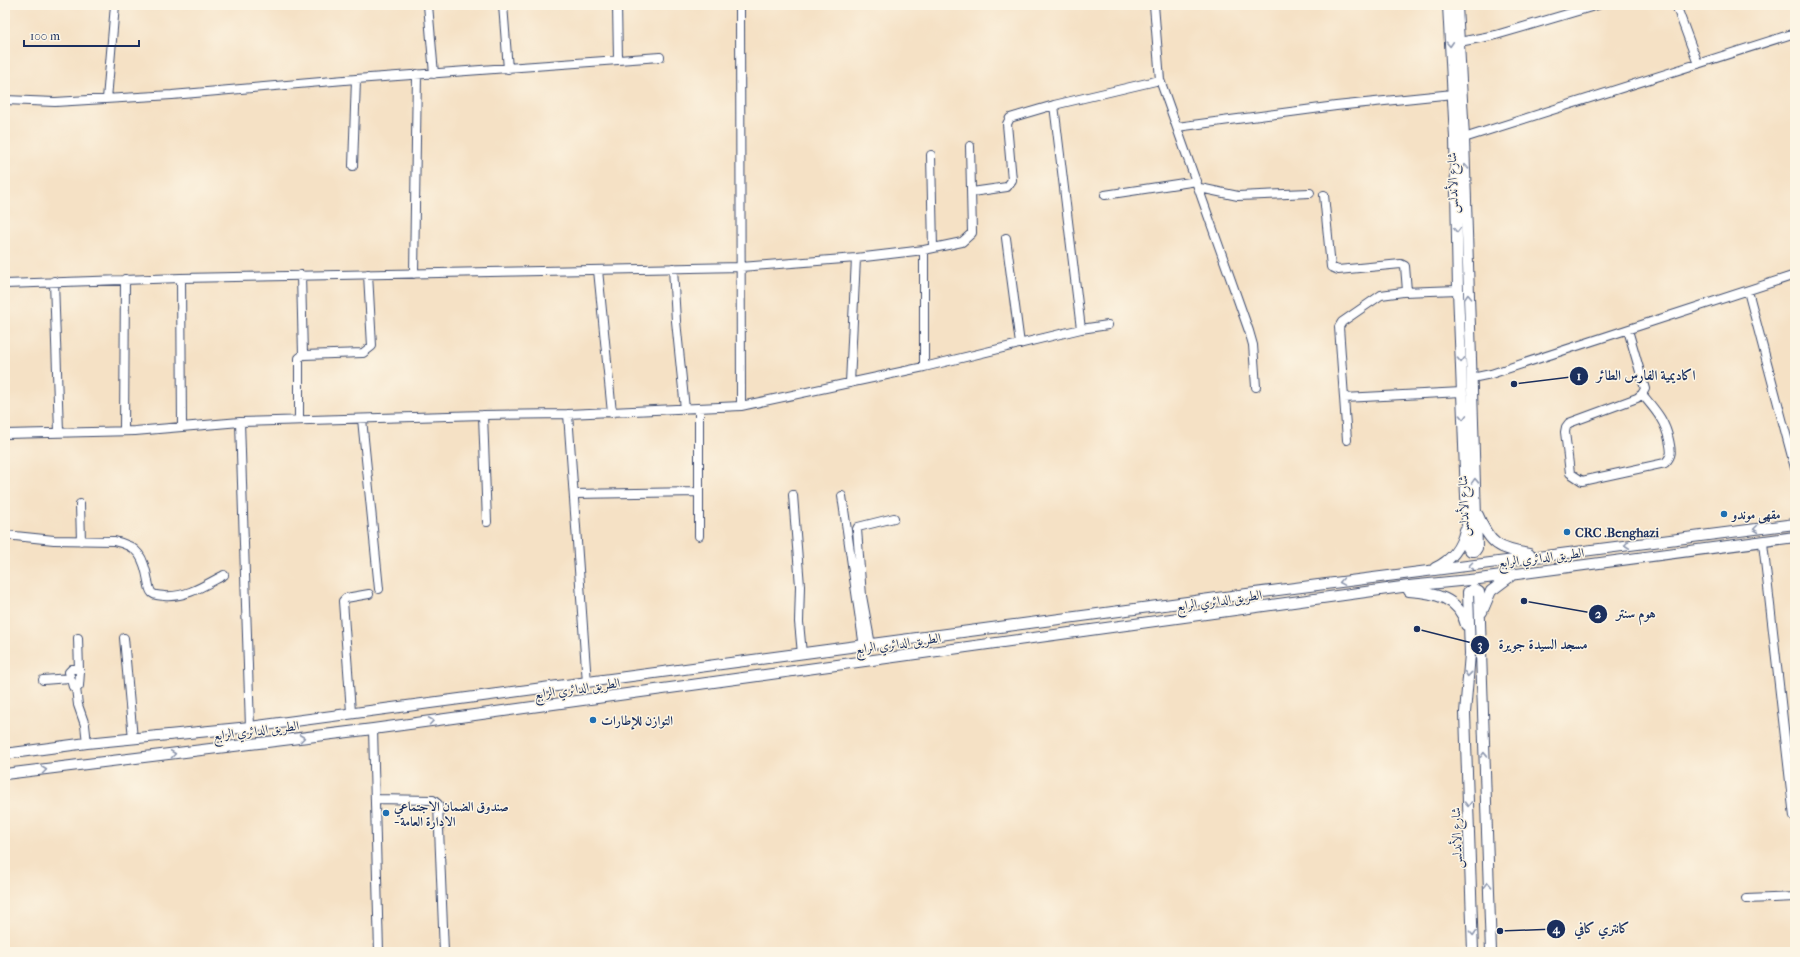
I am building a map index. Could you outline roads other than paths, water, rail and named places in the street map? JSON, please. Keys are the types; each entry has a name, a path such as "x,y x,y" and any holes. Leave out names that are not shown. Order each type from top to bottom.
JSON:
{"main road":[{"name":"شارع الأندلس","path":"1448,5 1453,94 1458,290 1464,315 1472,378 1478,548 1475,551 1471,551 1468,548 1462,392 1464,315 1464,138 1457,5"},
{"path":"1476,508 1488,537 1496,544 1505,550 1539,556"},
{"path":"1427,571 1444,564 1454,555 1461,543 1467,521"},
{"name":"الطريق الدائري الرابع","path":"5,754 87,743 250,727 351,712 587,683 1539,556 1795,524"},
{"name":"الطريق الدائري الرابع","path":"5,774 373,729 1389,589 1763,543 1795,537"},
{"path":"1480,618 1491,591 1514,574"},
{"path":"1389,589 1433,593 1450,600 1462,614 1466,622 1469,641"},
{"name":"شارع الأندلس","path":"1474,952 1465,707 1469,668 1468,592 1474,589 1479,592 1491,952"},
{"path":"638,676 643,683 642,689 638,692"},
{"path":"1467,783 1485,783"}],"street":[{"path":"107,99 115,5"},
{"path":"428,5 434,74"},
{"path":"503,5 508,69"},
{"path":"617,5 618,59"},
{"path":"740,5 741,406"},
{"path":"1154,5 1160,80 1249,332 1253,345 1256,387"},
{"path":"1459,42 1496,34 1598,5"},
{"path":"1676,5 1698,64"},
{"path":"1464,138 1795,33"},
{"path":"5,100 55,102 172,95 417,74 508,69 618,59 660,57"},
{"path":"414,274 417,74"},
{"path":"353,166 356,79"},
{"path":"972,192 1007,187 1011,184 1012,180 1007,124 1010,118 1054,105 1160,80"},
{"path":"1176,127 1336,106 1453,94"},
{"path":"1054,105 1081,329"},
{"path":"5,284 54,281 301,275 741,268 856,258 928,249 962,242 972,233 970,146"},
{"path":"924,367 931,155"},
{"path":"1104,195 1198,184 1238,196 1310,193"},
{"path":"1324,195 1331,267 1338,270 1401,264 1405,266 1407,271 1407,291"},
{"path":"1006,238 1020,344"},
{"path":"850,383 856,258"},
{"path":"673,268 676,321 685,409"},
{"path":"598,270 612,412"},
{"path":"299,420 299,358 303,355 363,353 369,350 372,346 368,274"},
{"path":"301,275 303,355"},
{"path":"1472,378 1491,374 1795,275"},
{"path":"181,278 182,427"},
{"path":"124,431 125,279"},
{"path":"54,281 59,432"},
{"path":"1347,440 1339,327 1342,322 1381,295 1407,291 1458,290"},
{"path":"1748,291 1795,468"},
{"path":"5,434 124,431 240,422 568,414 741,406 924,367 1081,329 1108,325"},
{"path":"1628,330 1645,389 1637,398 1569,423 1566,427 1570,473 1575,478 1582,481 1665,463 1671,458 1672,452 1667,426 1642,394"},
{"path":"1344,398 1462,392"},
{"path":"699,408 699,536"},
{"path":"568,414 587,683"},
{"path":"483,415 487,522"},
{"path":"362,419 379,589"},
{"path":"240,422 250,727"},
{"path":"574,494 699,492"},
{"path":"793,495 800,586 799,622 802,654"},
{"path":"842,496 850,558 868,646"},
{"path":"80,504 81,541"},
{"path":"866,661 868,646 862,596 857,529 858,527 894,518"},
{"path":"5,535 81,541 122,542 135,550 145,562 150,590 155,595 167,596 186,594 224,575"},
{"path":"1763,543 1794,817"},
{"path":"351,712 343,601 346,598 369,594"},
{"path":"76,688 79,686 81,674 79,670 78,638"},
{"path":"124,638 133,738"},
{"path":"79,670 74,668 71,670 70,678 73,687 76,688 78,705 85,725 87,743"},
{"path":"42,680 70,678"},
{"path":"373,729 379,952"},
{"path":"375,799 433,800 438,804 444,952"},
{"path":"1746,898 1795,897"}],"place":[{"name":"اكاديمية الفارس الطائر","path":"1514,384"},
{"name":"مقهى موندو","path":"1724,514"},
{"name":"CRC .Benghazi","path":"1567,532"},
{"name":"هوم سنتر","path":"1524,601"},
{"name":"مسجد السيدة جويرة","path":"1417,629"},
{"name":"التوازن للإطارات","path":"593,720"},
{"name":"صندوق الضمان الاجتماعي - الادارة العامة","path":"386,813"},
{"name":"كانتري كافي","path":"1500,931"}]}
